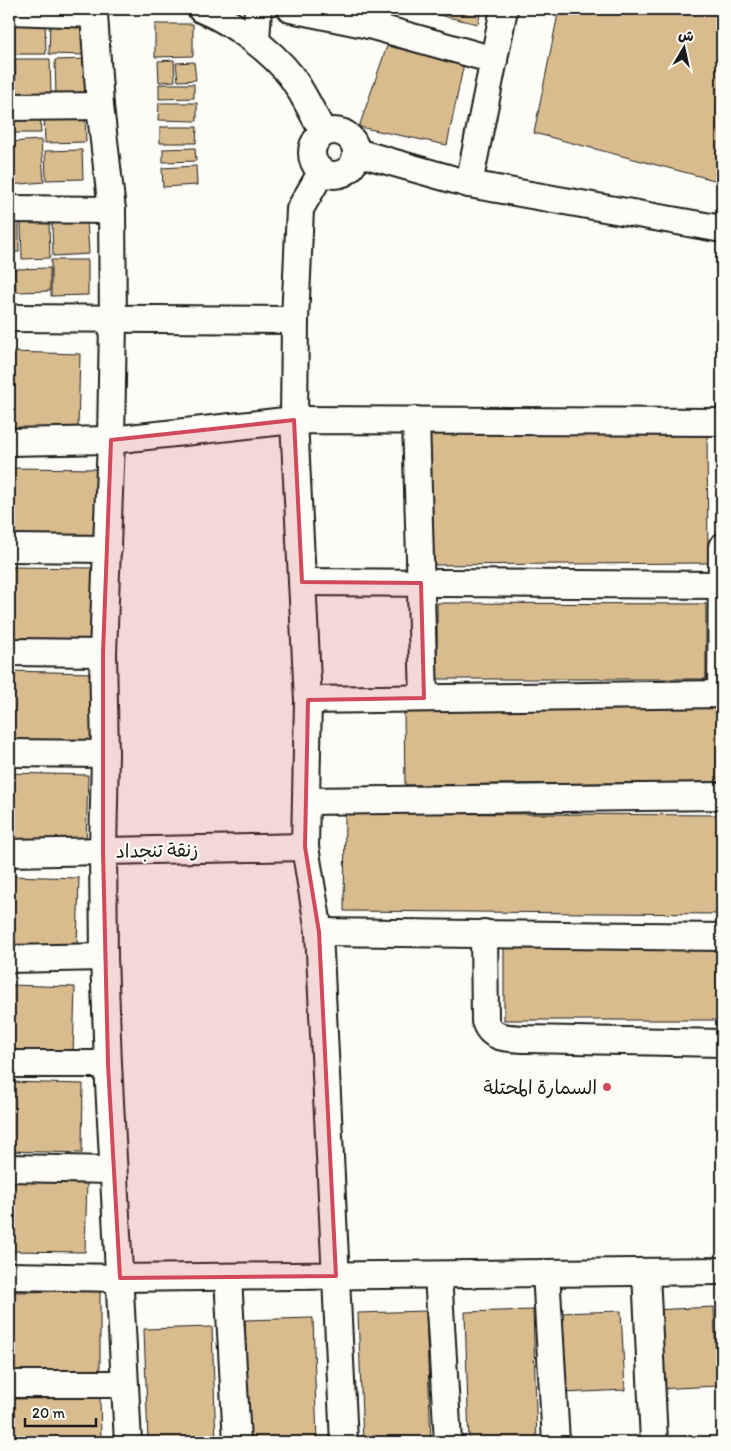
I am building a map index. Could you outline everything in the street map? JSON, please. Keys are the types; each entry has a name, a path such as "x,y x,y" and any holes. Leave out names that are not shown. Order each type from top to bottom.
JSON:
{"street":[{"path":"201,9 212,13 256,41 291,76 324,133"},
{"path":"256,41 258,9"},
{"path":"291,9 371,17 494,60"},
{"path":"469,184 504,9"},
{"path":"9,11 95,11 100,106 112,210 111,440 103,653 105,754 103,851 104,958 113,1170 128,1442"},
{"path":"9,107 100,106"},
{"path":"338,131 345,134 355,144 356,152 353,165 348,170 335,175 322,171 313,159 312,152 314,144 324,133 338,131"},
{"path":"356,152 469,184 722,229"},
{"path":"322,171 300,209 295,320 294,420 308,700 305,847 319,932 344,1442"},
{"path":"9,209 112,210"},
{"path":"9,318 295,320"},
{"path":"9,442 111,440 294,420 722,422"},
{"path":"416,420 424,698"},
{"path":"308,700 722,694 722,547"},
{"path":"9,548 108,548"},
{"path":"302,582 722,585"},
{"path":"9,652 103,653"},
{"path":"9,753 105,754"},
{"path":"306,801 722,796"},
{"name":"زنقة تنجداد","path":"9,853 305,847"},
{"path":"319,932 722,937"},
{"path":"484,933 485,1021 489,1030 498,1037 722,1043"},
{"path":"9,959 104,958"},
{"path":"9,1064 108,1064"},
{"path":"9,1168 113,1170"},
{"path":"9,1276 120,1278 722,1271"},
{"path":"646,1272 654,1442"},
{"path":"546,1273 556,1442"},
{"path":"438,1275 448,1442"},
{"path":"228,1277 237,1442"},
{"path":"9,1384 124,1384"}],"highlighted area":[{"path":"294,420 302,582 421,583 424,698 308,700 305,847 319,932 336,1276 120,1278 108,1064 103,851 103,653 111,440"}],"building":[{"path":"412,9 481,9 478,24"},
{"path":"559,9 722,9 722,182 534,133"},
{"path":"45,21 46,54 13,54 12,22"},
{"path":"50,22 87,22 86,55 49,54"},
{"path":"155,24 193,24 193,56 155,57"},
{"path":"387,46 464,63 447,145 359,127"},
{"path":"15,59 50,59 51,96 16,96"},
{"path":"89,59 90,96 56,97 55,60"},
{"path":"174,60 175,81 159,82 158,61"},
{"path":"194,62 196,80 178,81 176,63"},
{"path":"159,84 194,84 194,98 159,99"},
{"path":"159,103 197,103 197,121 158,120"},
{"path":"40,111 41,133 11,133 11,140 9,140 9,112"},
{"path":"85,114 86,142 45,143 44,115"},
{"path":"160,127 197,127 196,143 160,143"},
{"path":"41,140 44,182 9,185 9,142"},
{"path":"195,148 196,161 163,162 163,149"},
{"path":"82,150 83,179 46,180 45,151"},
{"path":"196,166 197,185 163,187 162,168"},
{"path":"87,220 89,254 53,256 52,222"},
{"path":"9,221 19,221 19,252 9,252"},
{"path":"49,222 50,258 22,259 21,223"},
{"path":"9,259 13,259 14,293 9,293"},
{"path":"51,260 88,260 88,295 51,296"},
{"path":"50,268 50,291 16,292 15,269"},
{"path":"9,352 80,354 78,429 9,427"},
{"path":"707,431 708,563 429,565 428,433"},
{"path":"9,468 102,469 101,539 9,538"},
{"path":"9,567 93,568 92,639 9,638"},
{"path":"437,603 706,604 706,679 437,679"},
{"path":"9,671 93,673 91,742 9,740"},
{"path":"722,708 722,782 405,785 404,712"},
{"path":"9,773 88,775 86,844 9,842"},
{"path":"345,813 722,815 722,914 344,911"},
{"path":"9,876 79,878 77,947 9,945"},
{"path":"504,947 722,947 722,1020 504,1020"},
{"path":"9,985 75,987 73,1056 9,1054"},
{"path":"9,1082 83,1084 82,1153 9,1151"},
{"path":"9,1179 87,1180 85,1252 9,1251"},
{"path":"100,1291 100,1370 9,1370 9,1292"},
{"path":"714,1307 717,1386 656,1389 652,1310"},
{"path":"533,1310 537,1442 469,1442 465,1312"},
{"path":"426,1311 431,1442 363,1442 358,1313"},
{"path":"621,1311 625,1390 564,1393 560,1313"},
{"path":"313,1318 317,1442 249,1442 245,1320"},
{"path":"212,1327 216,1442 148,1442 144,1329"},
{"path":"100,1398 101,1438 9,1439 9,1399"}],"place":[{"name":"السمارة المحتلة","path":"607,1087"}]}
